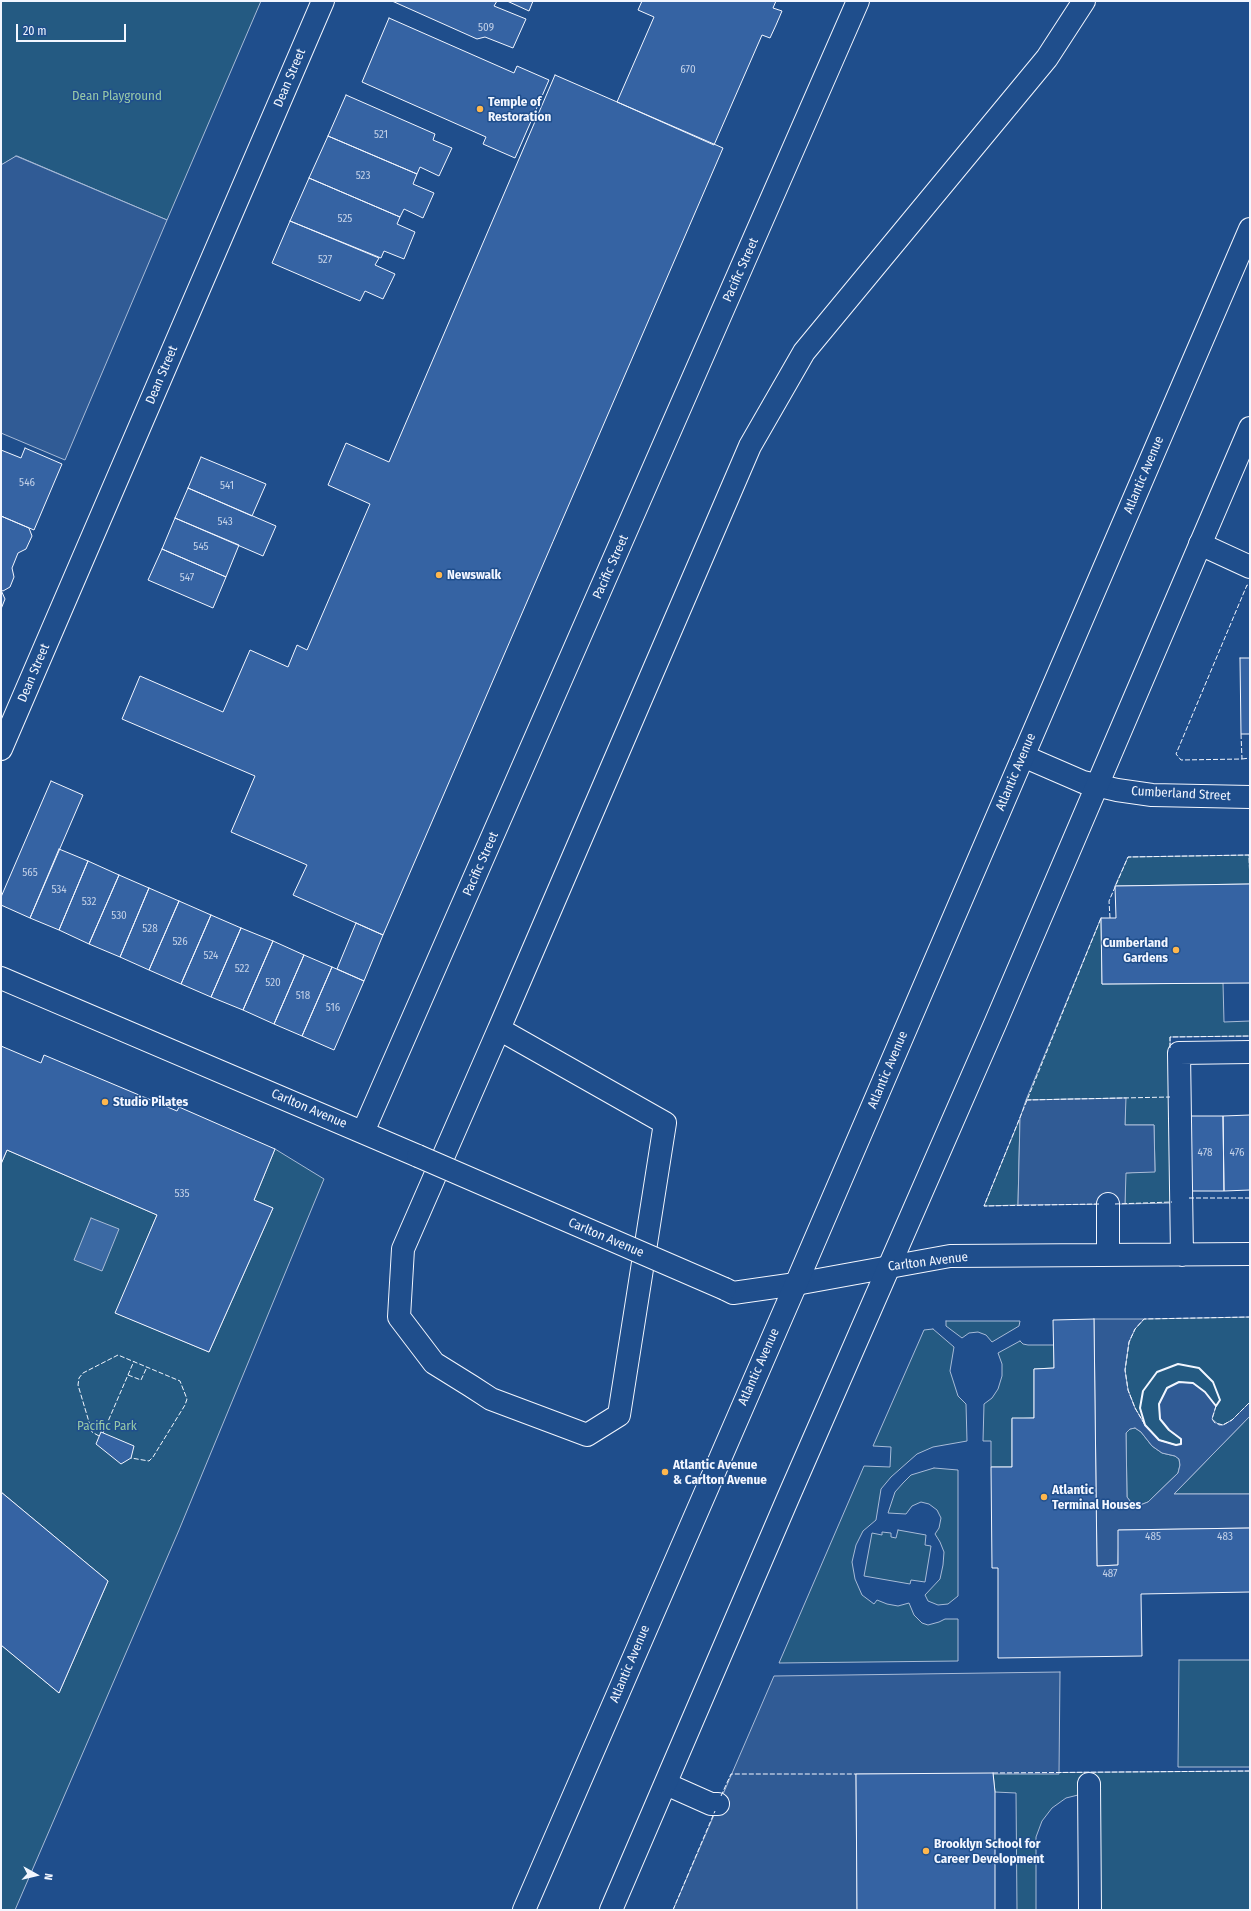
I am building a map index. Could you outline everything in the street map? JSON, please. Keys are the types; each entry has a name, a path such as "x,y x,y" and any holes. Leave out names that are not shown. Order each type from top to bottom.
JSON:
{"street":[{"name":"Dean Street","path":"1,749 323,1"},
{"name":"Pacific Street","path":"363,1132 858,1"},
{"path":"499,1029 665,1123 619,1415 587,1434 491,1399 434,1362 399,1317 403,1249 750,446 804,352 1047,58 1084,1"},
{"name":"Atlantic Avenue","path":"524,1910 796,1284 1250,229"},
{"path":"611,1910 788,1498 890,1266 1250,428"},
{"path":"1200,544 1250,567"},
{"name":"Cumberland Street","path":"1023,756 1066,775 1096,786 1152,795 1250,797"},
{"name":"Carlton Avenue","path":"1,978 363,1132 734,1293 796,1284 950,1256 1250,1254"},
{"path":"1182,1254 1179,1053 1250,1052"},
{"path":"1108,1204 1108,1255"},
{"path":"666,1784 711,1804 718,1804"},
{"path":"1089,1784 1090,1910"}],"green space":[{"name":"Dean Playground","path":"1,1 261,1 167,220 17,156 1,165"},
{"path":"1249,855 1250,884 1115,886 1128,857"},
{"path":"1101,918 1102,984 1223,983 1224,1022 1250,1021 1250,1036 1170,1037 1172,1203 1125,1204 1125,1173 1155,1171 1154,1125 1125,1125 1125,1098 1026,1100"},
{"path":"1020,1118 1018,1205 984,1206"},
{"name":"Pacific Park","path":"275,1149 324,1179 179,1530 15,1910 1,1910 1,1645 59,1693 108,1581 1,1492 1,1164 7,1150 157,1215 116,1313 209,1352 273,1208 254,1200"},
{"path":"1250,1317 1250,1402 1232,1420 1223,1425 1215,1423 1212,1419 1212,1414 1169,1430 1181,1439 1181,1444 1176,1445 1159,1440 1145,1425 1135,1408 1128,1390 1125,1370 1129,1342 1135,1329 1144,1319"},
{"path":"946,1321 1020,1321 1019,1326 992,1342 986,1335 978,1332 969,1333 962,1338 946,1326"},
{"path":"933,1329 954,1347 950,1371 958,1396 966,1404 967,1441 933,1447 917,1454 891,1477 881,1489 876,1520 863,1531 856,1545 852,1562 855,1579 862,1595 874,1604 877,1600 898,1606 909,1603 914,1615 922,1623 928,1625 945,1619 958,1619 958,1661 779,1663 864,1466 890,1467 891,1447 873,1446 924,1330"},
{"path":"1020,1341 1023,1344 1028,1345 1054,1345 1054,1368 1034,1369 1034,1418 1012,1419 1012,1467 991,1467 991,1441 983,1441 984,1404 992,1398 998,1389 1002,1376 1002,1364 998,1353"},
{"path":"1250,1416 1250,1494 1174,1494"},
{"path":"1135,1428 1141,1432 1152,1446 1162,1453 1175,1456 1179,1459 1180,1465 1178,1473 1148,1502 1140,1505 1133,1505 1127,1497 1126,1433 1130,1429"},
{"path":"934,1468 958,1470 958,1596 948,1604 938,1605 928,1601 925,1595 940,1579 943,1565 944,1552 935,1534 939,1528 941,1518 937,1510 929,1504 921,1502 912,1506 906,1514 888,1513 895,1492 911,1475"},
{"path":"898,1530 926,1535 925,1545 931,1546 925,1582 911,1580 910,1584 864,1576 872,1533 882,1535 882,1532 891,1533 891,1537 896,1538"},
{"path":"1179,1660 1250,1660 1250,1767 1178,1767"},
{"path":"1250,1771 1250,1910 1083,1910 1082,1794 1066,1798 1052,1808 1042,1821 1036,1837 1036,1910 1017,1910 1016,1793 995,1792 993,1773"}],"shaded area":[{"path":"16,156 167,220 65,460 1,433 1,165"},
{"path":"1126,1098 1125,1125 1154,1125 1155,1172 1126,1173 1125,1204 1018,1205 1020,1118 1026,1100"},
{"path":"91,1218 119,1229 102,1271 74,1260"},
{"path":"1094,1319 1144,1319 1135,1329 1129,1342 1125,1370 1128,1390 1135,1408 1145,1425 1159,1440 1176,1445 1181,1444 1181,1439 1169,1430 1160,1419 1159,1404 1167,1388 1179,1382 1193,1383 1205,1392 1216,1406 1212,1419 1219,1425 1223,1425 1232,1420 1250,1402 1250,1416 1174,1494 1250,1494 1250,1528 1119,1530 1118,1565 1097,1566","holes":["1135,1428 1141,1432 1152,1446 1162,1453 1175,1456 1179,1459 1180,1465 1178,1473 1148,1502 1140,1505 1133,1505 1127,1497 1126,1433 1130,1429"]},
{"path":"1060,1672 1059,1774 856,1774 857,1910 673,1910 774,1676"}],"building":[{"path":"392,1 497,1 494,6 526,19 513,48 485,37 477,39"},
{"path":"507,1 533,1 529,11"},
{"path":"642,1 776,1 773,8 782,11 770,38 762,35 714,145 617,102 654,17 638,10"},
{"name":"Temple of Restoration","path":"389,18 514,73 517,66 549,80 515,158 483,144 486,137 362,82"},
{"name":"Newswalk","path":"555,75 723,148 383,935 293,895 307,865 231,832 255,776 122,719 140,676 223,712 250,650 288,667 297,645 307,650 370,504 328,485 346,443 389,462"},
{"path":"346,95 435,134 433,140 452,148 439,176 420,167 417,174 328,136"},
{"path":"328,136 417,174 413,184 434,193 423,218 404,209 400,217 309,178"},
{"path":"309,178 400,217 397,224 415,232 404,259 384,251 381,258 290,221"},
{"path":"290,221 379,258 375,265 395,274 383,299 365,291 360,301 272,263"},
{"path":"25,448 62,464 34,530 1,516 1,450 21,458"},
{"path":"201,457 266,484 252,516 188,488"},
{"path":"188,488 276,526 263,556 175,518"},
{"path":"1,516 29,528 32,536 26,549 18,553 12,568 14,577 10,587 3,591 1,590"},
{"path":"175,518 239,545 226,577 162,549"},
{"path":"162,549 226,577 213,608 148,580"},
{"path":"1,590 5,599 1,609"},
{"path":"1240,658 1250,658 1250,734 1241,734"},
{"path":"51,781 83,795 30,918 1,905 1,897"},
{"path":"59,849 88,861 59,930 30,918"},
{"path":"88,861 119,875 89,944 59,930"},
{"path":"119,875 149,888 120,957 89,944"},
{"name":"Cumberland Gardens","path":"1250,884 1250,983 1102,984 1101,918 1116,918 1115,886"},
{"path":"149,888 179,901 149,970 120,957"},
{"path":"179,901 211,915 181,984 149,970"},
{"path":"211,915 241,928 211,997 181,984"},
{"path":"356,923 383,935 364,981 337,969"},
{"path":"241,928 273,941 243,1010 211,997"},
{"path":"273,941 304,955 274,1024 243,1010"},
{"path":"304,955 332,967 302,1036 274,1024"},
{"path":"332,967 364,981 334,1050 302,1036"},
{"path":"1,1046 41,1063 44,1055 177,1111 179,1107 275,1149 254,1200 273,1208 209,1352 115,1313 157,1215 7,1150 1,1164"},
{"path":"1250,1115 1250,1190 1224,1191 1223,1116"},
{"path":"1187,1116 1223,1116 1224,1191 1188,1191"},
{"name":"Atlantic Terminal Houses","path":"1094,1319 1097,1566 1118,1565 1118,1530 1250,1528 1250,1592 1141,1594 1142,1656 998,1658 998,1568 992,1568 991,1467 1012,1467 1012,1418 1034,1418 1034,1369 1054,1368 1053,1320"},
{"path":"101,1432 134,1446 131,1458 121,1464 96,1444"},
{"path":"1,1492 108,1581 59,1693 1,1645"},
{"name":"Brooklyn School for Career Development","path":"993,1773 995,1792 995,1910 857,1910 856,1774"}],"fence":[{"path":"1241,734 1242,759 1181,760 1176,754 1247,585 1250,586"},
{"path":"1242,759 1250,758"},
{"path":"1110,918 1109,901 1128,857 1249,855 1250,884"},
{"path":"1099,1204 984,1206 1101,918"},
{"path":"1170,1048 1170,1037 1250,1036"},
{"path":"1026,1100 1170,1097"},
{"path":"1189,1198 1250,1198"},
{"path":"1115,1204 1172,1202"},
{"path":"1181,1439 1181,1444 1176,1445 1159,1440 1145,1425 1135,1408 1128,1390 1125,1370 1129,1342 1135,1329 1144,1319 1250,1317"},
{"path":"99,1436 92,1432 78,1385 79,1378 83,1373 118,1355 180,1381 187,1399 185,1405 153,1457 149,1461 131,1458"},
{"path":"103,1433 134,1361"},
{"path":"128,1375 141,1380 147,1367"},
{"path":"1216,1406 1212,1419 1215,1423 1223,1425 1232,1420 1250,1402"},
{"path":"993,1773 1250,1771"},
{"path":"721,1796 731,1774 856,1774"},
{"path":"673,1910 715,1811"}],"wall":[{"path":"1178,1364 1199,1368 1213,1382 1220,1400 1216,1406 1205,1392 1193,1383 1179,1382 1167,1388 1159,1404 1160,1419 1169,1430 1181,1439 1181,1444 1176,1445 1159,1440 1145,1425 1140,1408 1143,1391 1157,1372 1178,1364"}],"place":[{"name":"Temple of Restoration","path":"480,109"},
{"name":"Newswalk","path":"439,575"},
{"name":"Cumberland Gardens","path":"1176,950"},
{"name":"Studio Pilates","path":"105,1102"},
{"name":"Atlantic Avenue & Carlton Avenue","path":"665,1472"},
{"name":"Atlantic Terminal Houses","path":"1044,1497"},
{"name":"Brooklyn School for Career Development","path":"926,1851"}]}
